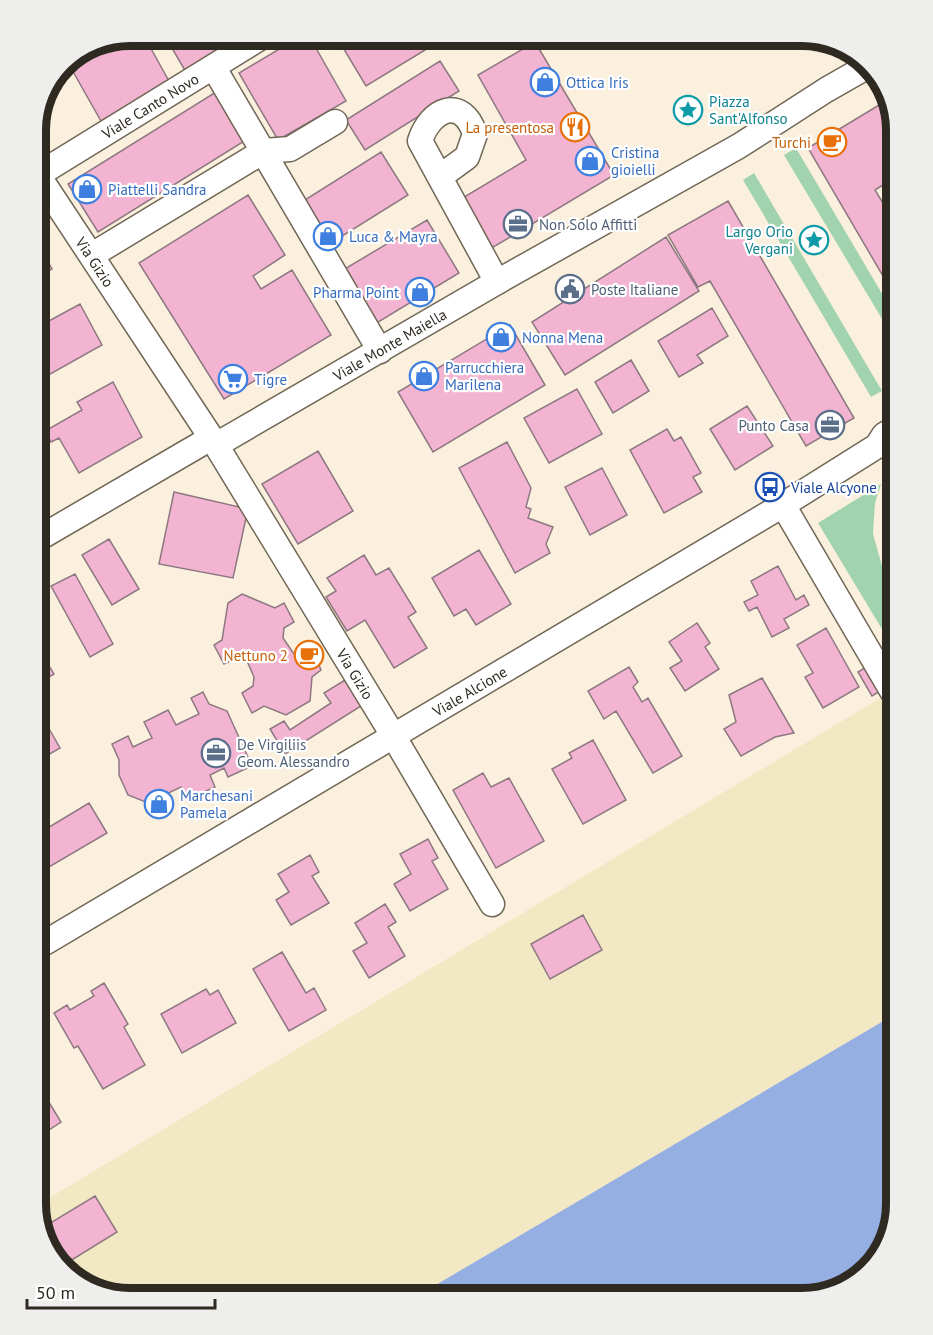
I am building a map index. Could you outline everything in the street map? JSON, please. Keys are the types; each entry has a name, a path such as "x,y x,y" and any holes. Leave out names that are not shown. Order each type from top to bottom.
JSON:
{"street":[{"name":"Viale Canto Novo","path":"47,169 247,46"},
{"path":"214,68 380,351"},
{"name":"Viale Monte Maiella","path":"47,534 380,351 748,140 861,70"},
{"path":"92,255 264,151 290,149 335,122"},
{"path":"441,176 497,282"},
{"name":"Via Gizio","path":"47,189 213,441 394,737 492,904"},
{"name":"Viale Alcione","path":"46,942 783,505 877,446 886,434"},
{"path":"783,505 886,681"}],"green space":[{"path":"796,148 886,300 886,326 784,155"},
{"path":"754,173 882,391 871,397 743,180"},
{"path":"881,484 875,503 873,534 882,566 886,572 886,636 818,523"}],"sand":[{"path":"886,695 886,1019 431,1288 114,1287 93,1280 67,1260 49,1226 46,1200"}],"water":[{"path":"886,1019 886,1215 880,1237 869,1256 854,1271 844,1277 813,1288 431,1288"}],"building":[{"path":"150,46 170,83 101,121 72,70 98,53 114,48"},
{"path":"171,46 235,46 187,74"},
{"path":"284,46 315,46 346,101 278,140 239,73"},
{"path":"342,46 430,47 366,86"},
{"path":"527,47 538,47 614,175 490,249 461,199 526,160 478,75"},
{"path":"440,61 459,91 365,150 346,120"},
{"path":"216,92 246,140 98,232 68,184"},
{"path":"882,103 886,120 886,183 875,190 886,208 886,281 808,148"},
{"path":"381,152 408,195 323,248 297,205"},
{"path":"248,195 285,255 253,276 261,289 292,270 331,335 224,399 139,263"},
{"path":"728,201 854,418 806,446 710,281 698,287 668,235"},
{"path":"427,220 459,273 375,324 343,270"},
{"path":"666,237 699,291 565,375 532,322"},
{"path":"47,260 52,269 47,272"},
{"path":"80,304 102,345 47,376 47,322"},
{"path":"712,308 728,336 697,355 703,363 679,377 658,341"},
{"path":"510,325 545,385 433,452 398,392"},
{"path":"631,360 649,391 613,413 595,382"},
{"path":"113,382 142,437 79,473 59,438 51,442 47,434 47,430 82,410 77,402"},
{"path":"577,389 602,434 549,463 524,418"},
{"path":"747,406 773,446 735,470 710,429"},
{"path":"667,429 674,441 681,437 701,473 693,477 702,492 664,513 630,450"},
{"path":"507,442 531,488 526,507 531,509 528,518 553,527 546,544 550,553 515,573 459,468"},
{"path":"318,451 353,511 298,544 262,484"},
{"path":"602,468 627,515 590,535 565,487"},
{"path":"174,492 248,509 233,578 159,564"},
{"path":"109,539 139,589 112,605 82,555"},
{"path":"479,550 511,604 476,625 466,609 454,616 432,578"},
{"path":"364,555 376,575 389,568 416,612 408,617 427,648 394,668 365,620 347,631 326,597 336,591 327,578"},
{"path":"778,566 796,600 804,595 809,605 784,619 789,628 772,637 757,607 749,611 744,602 758,595 751,581"},
{"path":"75,574 113,644 90,657 51,586"},
{"path":"242,594 275,608 284,603 294,622 284,628 283,638 294,654 302,657 313,650 321,670 312,677 310,701 286,715 264,706 252,713 242,693 253,686 254,677 247,661 236,658 224,664 214,645 222,640 228,603"},
{"path":"697,623 710,643 705,647 719,669 685,691 670,668 682,661 669,642"},
{"path":"826,628 859,687 823,708 805,677 813,673 797,645"},
{"path":"47,662 54,674 46,679"},
{"path":"871,664 885,688 872,696 858,672"},
{"path":"629,667 638,682 633,687 642,702 648,698 682,756 653,773 616,711 604,719 588,691"},
{"path":"762,678 794,733 775,737 741,756 724,729 736,722 729,695"},
{"path":"345,680 361,706 285,754 270,729 284,721 290,730 331,703 324,693"},
{"path":"203,692 209,704 227,711 252,766 228,777 224,768 210,775 215,787 187,800 181,787 164,795 171,808 152,816 146,802 128,795 119,775 119,760 112,744 128,736 133,747 152,738 144,722 168,710 176,725 199,714 191,698"},
{"path":"46,724 60,748 46,756"},
{"path":"593,740 626,800 583,824 552,769 572,758 569,753"},
{"path":"483,773 491,787 509,778 544,841 496,868 453,790"},
{"path":"89,803 107,833 49,867 46,863 46,829"},
{"path":"428,839 438,858 432,861 448,889 410,911 394,884 411,874 400,854"},
{"path":"310,855 319,872 312,876 329,903 291,925 276,900 289,892 278,874"},
{"path":"385,904 396,922 388,927 405,956 369,978 353,951 367,943 355,923"},
{"path":"583,915 602,950 550,979 531,944"},
{"path":"282,952 306,993 314,988 326,1010 289,1031 253,969"},
{"path":"104,983 128,1024 124,1027 145,1065 103,1089 78,1046 74,1048 54,1013 67,1005 70,1010 94,996 91,991"},
{"path":"206,989 210,995 218,990 236,1023 182,1053 161,1014"},
{"path":"46,1098 61,1122 46,1132"},
{"path":"95,1196 117,1232 69,1262 53,1237 49,1224"}],"place":[{"name":"Ottica Iris","path":"545,82"},
{"name":"Piazza Sant'Alfonso","path":"688,110"},
{"name":"La presentosa","path":"575,127"},
{"name":"Turchi","path":"832,142"},
{"name":"Cristina gioielli","path":"590,161"},
{"name":"Piattelli Sandra","path":"87,189"},
{"name":"Non Solo Affitti","path":"518,224"},
{"name":"Luca & Mayra","path":"328,236"},
{"name":"Largo Orio Vergani","path":"814,240"},
{"name":"Poste Italiane","path":"570,289"},
{"name":"Pharma Point","path":"420,292"},
{"name":"Nonna Mena","path":"501,337"},
{"name":"Parrucchiera Marilena","path":"424,376"},
{"name":"Tigre","path":"233,379"},
{"name":"Punto Casa","path":"830,425"},
{"name":"Viale Alcyone","path":"770,487"},
{"name":"Nettuno 2","path":"309,655"},
{"name":"De Virgiliis Geom. Alessandro","path":"216,753"},
{"name":"Marchesani Pamela","path":"159,804"}]}
